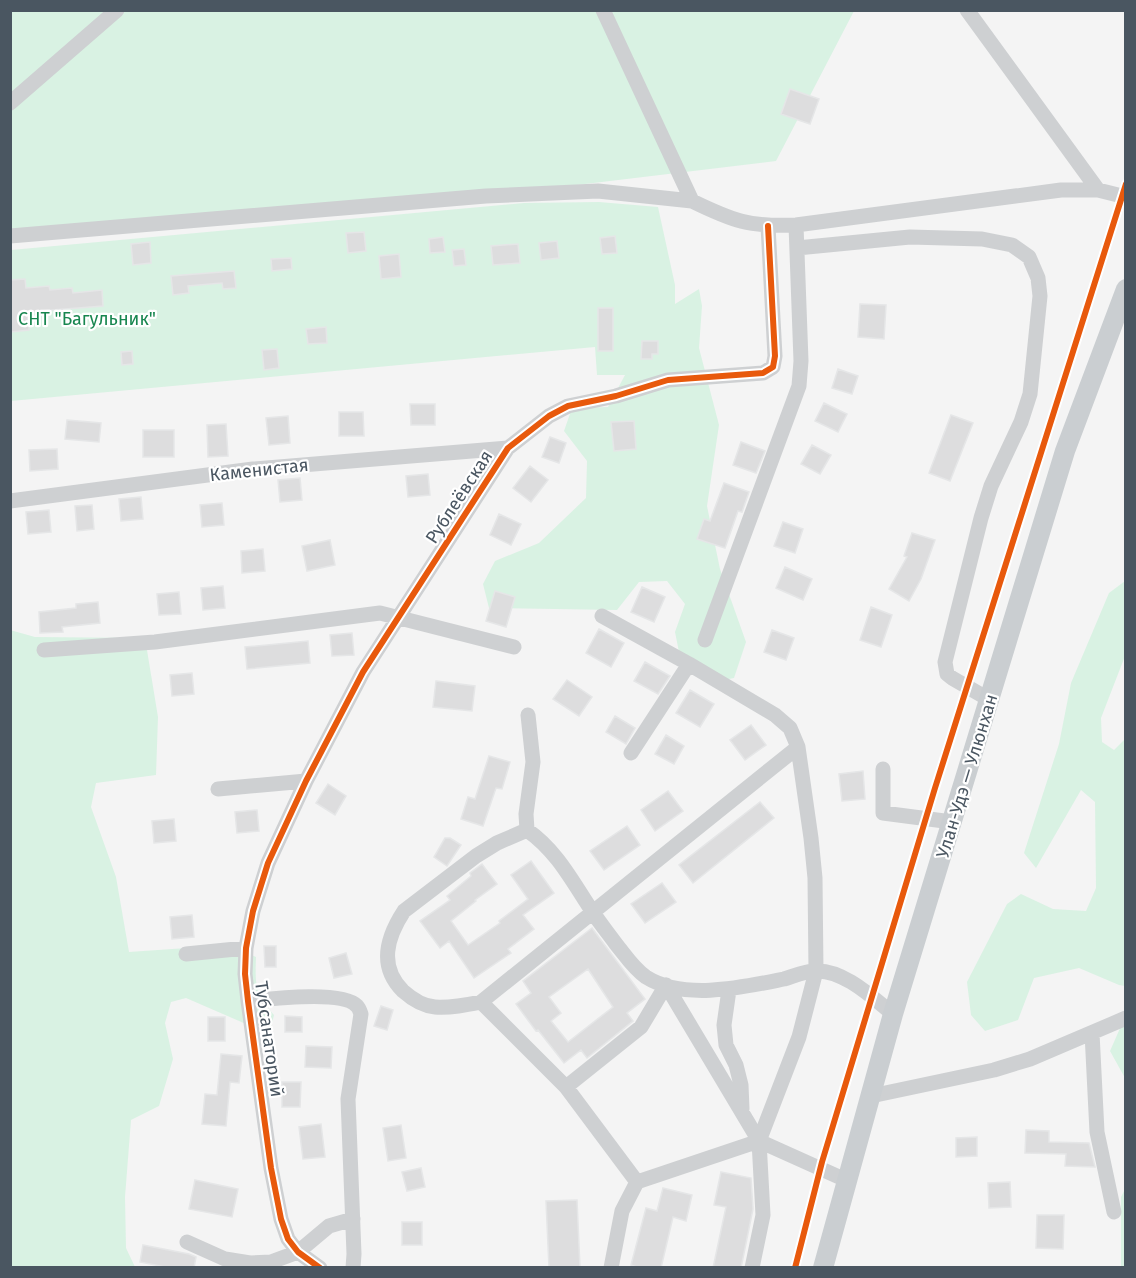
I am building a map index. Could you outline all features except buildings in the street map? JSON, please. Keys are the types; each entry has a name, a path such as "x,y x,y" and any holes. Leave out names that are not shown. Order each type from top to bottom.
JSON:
{"main road":[{"name":"Улан-Удэ — Улюнхан","path":"823,1268 893,1014 1065,451 1125,289"}],"street":[{"path":"11,101 117,10"},
{"path":"603,10 692,201"},
{"path":"967,10 1098,190"},
{"path":"10,236 486,196 598,191 692,201 746,224 768,226 796,225 1061,190 1098,190 1125,197"},
{"path":"705,640 799,386 801,361 796,225"},
{"name":"Рублеёвская","path":"399,617 508,448 549,416 568,406 616,396 668,380 763,373 773,367 775,356 768,226"},
{"path":"797,248 910,237 982,239 1012,245 1029,257 1038,278 1040,296 1030,394 1022,422 991,486 945,662 947,674 990,700"},
{"name":"Каменистая","path":"10,501 253,470 508,448"},
{"path":"44,650 155,642 380,613 514,647"},
{"path":"602,616 775,715 790,728 798,747 815,878 816,971 799,1037 759,1141 763,1215 753,1268"},
{"name":"Тубсанаторий","path":"320,1268 297,1252 288,1239 275,1195 248,1001 245,974 246,948 253,911 268,863 306,781 363,672 399,617"},
{"path":"631,753 689,664"},
{"path":"527,830 526,814 533,762 528,715"},
{"path":"527,830 497,843 476,856 404,911 389,943 387,964 395,983 412,1000 433,1007 458,1007 481,1002 798,747"},
{"path":"884,769 883,813 952,822"},
{"path":"219,789 306,781"},
{"path":"527,830 542,840 556,855 592,912 632,964 646,977 666,985 694,990 729,990 816,971 843,977 861,988 893,1014"},
{"path":"186,954 246,948"},
{"path":"566,1087 641,1027 666,985"},
{"path":"666,985 759,1141 848,1181"},
{"path":"729,990 724,1025 726,1045 736,1065 741,1085 742,1113"},
{"name":"Тубсанаторий","path":"248,1001 285,996 316,997 356,1004 361,1014 348,1099 353,1268"},
{"path":"481,1002 566,1087 636,1182"},
{"path":"871,1096 994,1070 1030,1059 1125,1018"},
{"path":"1092,1033 1097,1132 1114,1212"},
{"path":"611,1268 622,1210 636,1182 759,1141"},
{"path":"187,1242 222,1263 271,1262 297,1252 329,1226 353,1220"}],"green space":[{"path":"10,11 854,11 776,161 486,196 11,234"},
{"name":"СНТ \"Багульник\"","path":"599,202 658,207 675,285 675,304 699,289 702,306 699,348 719,425 707,506 720,569 746,642 734,678 713,682 682,667 675,632 685,604 667,581 639,582 617,610 489,608 483,584 495,561 539,543 586,498 587,461 564,431 572,408 608,407 625,375 597,375 595,347 11,401 11,250 524,203"},
{"path":"1125,581 1125,656 1101,718 1102,742 1114,750 1125,739 1125,986 1079,968 1034,978 1018,1020 985,1031 971,1015 967,982 1007,904 1021,894 1053,909 1086,911 1096,888 1095,802 1081,790 1036,868 1024,853 1059,744 1071,683 1109,593"},
{"path":"10,630 35,637 145,638 158,717 156,775 96,783 91,807 116,877 129,952 230,945 256,957 258,989 263,1001 274,1015 270,1031 246,1024 186,998 171,1002 165,1023 173,1059 159,1106 131,1120 125,1197 126,1248 135,1267 11,1267"},
{"path":"1125,1025 1125,1078 1110,1051 1121,1026"},
{"path":"1125,1189 1125,1267 1121,1268 1121,1197"}],"cycle path":[{"path":"795,1268 822,1162 935,788 1126,184"},
{"path":"320,1268 298,1252 288,1239 281,1219 271,1168 248,1001 245,974 246,948 253,911 268,863 306,781 363,672 508,448 549,416 568,406 616,396 668,380 763,373 773,367 775,356 768,226"}]}
